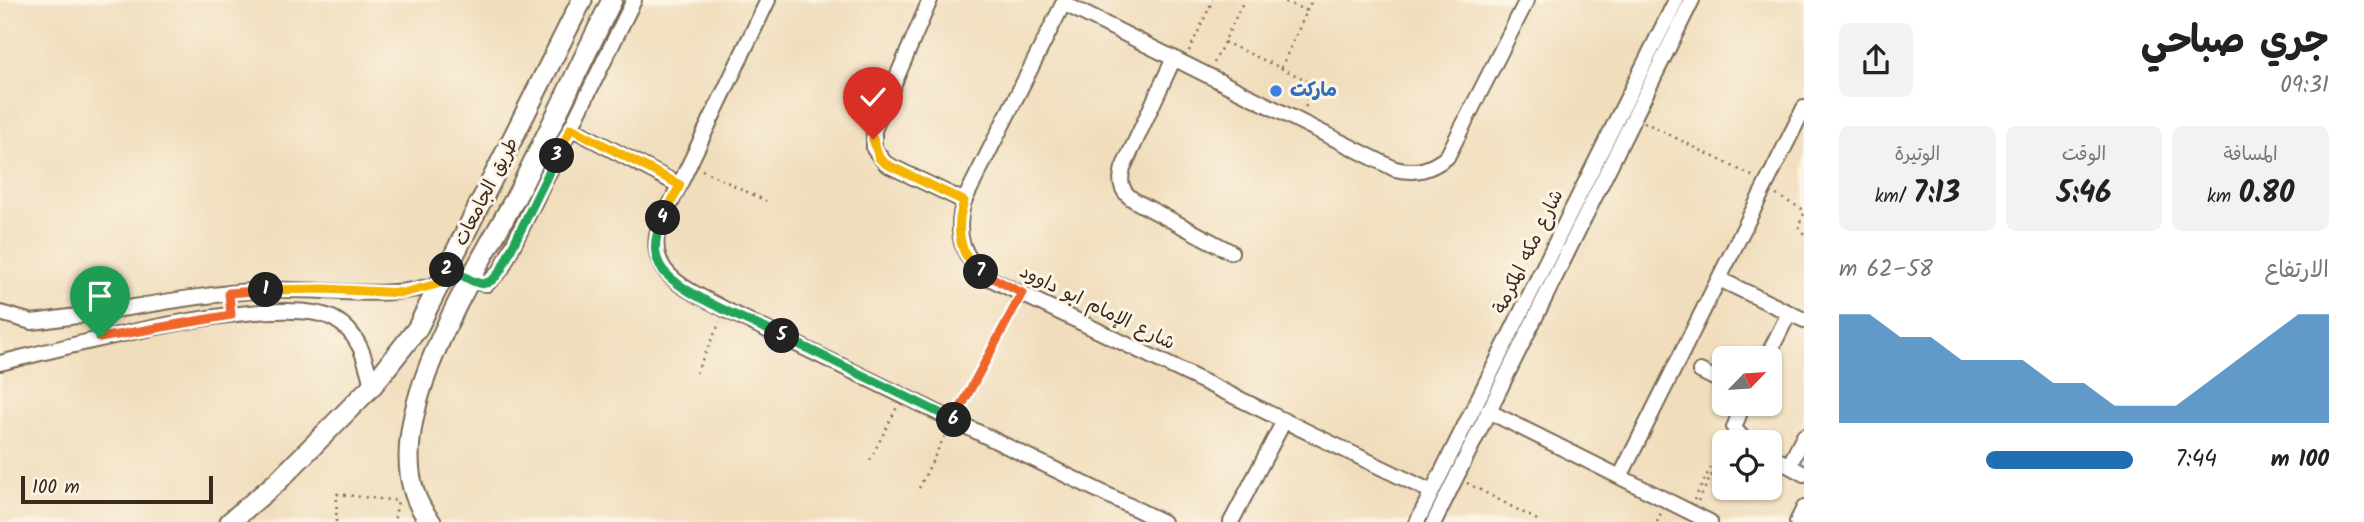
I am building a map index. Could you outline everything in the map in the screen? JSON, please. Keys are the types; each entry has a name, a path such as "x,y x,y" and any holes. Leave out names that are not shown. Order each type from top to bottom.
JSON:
{"main road":[{"name":"طريق الجامعات","path":"230,522 277,482 372,386 417,329 582,0"},
{"name":"طريق الجامعات","path":"431,522 416,498 410,478 411,433 434,355 612,0"},
{"path":"554,118 571,128"},
{"path":"445,275 469,281"}],"street":[{"path":"469,281 487,284 497,276 634,0"},
{"path":"768,0 658,230 656,257 670,277 726,310 1163,522"},
{"path":"930,0 874,130 874,149 886,164 964,201"},
{"path":"1064,2 1395,169 1408,172 1436,166 1455,145 1527,0"},
{"name":"شارع مكه المكرمة","path":"1434,522 1488,411 1545,280 1676,0"},
{"name":"شارع مكه المكرمة","path":"1417,522 1634,117 1692,0"},
{"name":"شارع الإمام ابو داوود","path":"1064,2 964,201 959,219 959,237 965,254 976,268 1022,293 1432,492"},
{"path":"1179,61 1123,169 1122,187 1127,196 1137,202 1231,252"},
{"path":"1620,477 1765,186 1800,127 1804,108"},
{"path":"571,128 680,185"},
{"path":"0,313 32,321 229,293 324,289 403,293 445,275"},
{"path":"1719,279 1804,320"},
{"path":"229,293 231,315"},
{"path":"0,363 100,338 231,315 305,312 334,319 356,338 372,386"},
{"path":"1772,346 1789,313"},
{"path":"1700,371 1712,377"},
{"path":"1488,411 1710,522"},
{"path":"1735,430 1734,422 1737,416"},
{"path":"1231,522 1284,421"},
{"path":"1789,466 1804,436"},
{"path":"1782,462 1804,474"},
{"path":"1797,522 1804,508"}],"path":[{"path":"1179,61 1213,0"},
{"path":"1208,76 1244,0"},
{"path":"1281,0 1307,12"},
{"path":"1281,68 1312,0"},
{"path":"1224,42 1306,80 1312,88 1299,121"},
{"path":"1634,117 1765,186 1804,212 1798,226 1804,234"},
{"path":"690,164 765,201"},
{"path":"919,488 1022,293"},
{"path":"696,373 726,310"},
{"path":"870,460 903,394"},
{"path":"1690,512 1734,422"},
{"path":"1690,512 1712,473"},
{"path":"1455,478 1541,522"},
{"path":"336,522 337,494 398,500 394,522"}],"place":[{"name":"ماركت","path":"1276,91"}],"route":[{"path":"100,338 231,315 229,293 324,289 403,293 441,283 448,268 469,281 481,284 492,282 501,270 571,128 680,185 658,230 655,243 656,257 670,277 726,310 956,421 1022,293 976,268 965,254 959,237 959,219 964,201 886,164 874,149 873,139"}]}
